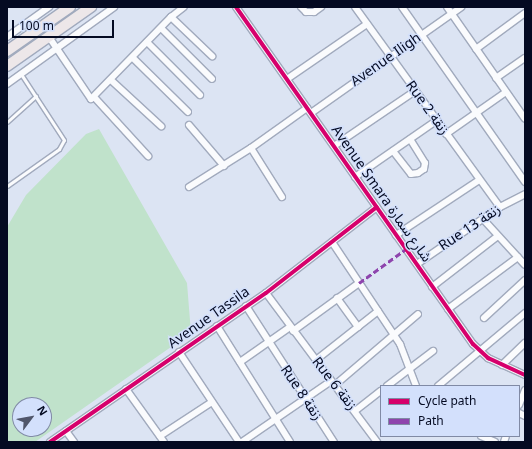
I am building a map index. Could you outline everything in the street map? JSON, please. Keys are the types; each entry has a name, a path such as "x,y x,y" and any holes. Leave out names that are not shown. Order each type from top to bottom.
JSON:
{"main road":[{"path":"7,51 70,7"},
{"path":"7,66 91,7"}],"street":[{"path":"7,37 40,10 49,7"},
{"path":"7,84 114,7"},
{"path":"94,98 112,81 171,17 184,7"},
{"path":"301,7 306,12 314,12 321,7"},
{"name":"Rue 2 زنقة","path":"354,7 500,207"},
{"path":"402,7 525,182"},
{"path":"447,7 525,119"},
{"name":"Avenue Iligh","path":"311,113 391,58 461,7"},
{"name":"Avenue Smara شارع سمارة","path":"240,8 355,177 478,350 502,365 524,374"},
{"path":"476,49 525,13"},
{"path":"171,17 212,56"},
{"path":"287,79 366,24"},
{"path":"161,28 212,79"},
{"path":"49,37 89,98 94,98 148,156"},
{"path":"147,42 200,95"},
{"path":"133,58 188,112"},
{"path":"496,78 525,58"},
{"path":"112,81 161,126"},
{"path":"334,146 415,91"},
{"path":"446,134 506,92"},
{"path":"189,187 251,148 307,108"},
{"path":"355,177 436,121"},
{"path":"189,125 224,166"},
{"path":"393,151 412,174 418,173 424,169 425,163 410,139"},
{"path":"251,148 282,197"},
{"path":"396,235 479,180"},
{"name":"Rue 13 زنقة","path":"417,264 500,207 525,194"},
{"name":"Avenue Tassila","path":"50,442 126,388 266,293 377,207"},
{"path":"483,220 525,265"},
{"path":"432,287 498,236"},
{"path":"332,242 404,350 408,370 416,385"},
{"path":"448,309 518,257"},
{"path":"484,318 525,280"},
{"path":"240,362 359,283"},
{"name":"Rue 6 زنقة","path":"266,293 291,329 378,440"},
{"path":"337,298 358,327"},
{"name":"Rue 8 زنقة","path":"246,306 269,344 334,442"},
{"path":"316,360 378,311"},
{"path":"439,385 478,350 525,313"},
{"path":"179,352 240,442 333,383 418,314"},
{"path":"217,326 290,442"},
{"path":"502,365 525,343"},
{"path":"389,385 434,351"},
{"path":"126,388 162,439 212,402"},
{"path":"520,402 525,390"},
{"path":"355,411 380,392"},
{"path":"66,431 74,442"},
{"path":"483,437 495,442"}],"lane":[{"path":"7,186 62,145 62,134 21,74"},
{"path":"7,122 36,96"}],"green space":[{"path":"99,129 187,283 191,333 52,430 52,397 12,397 12,437 42,437 35,442 7,442 7,227 26,195 86,134"}],"marked path":[{"path":"359,283 406,249"}],"cycle path":[{"path":"236,7 473,344 488,358 525,375"},
{"path":"50,442 266,293 377,207"}]}
